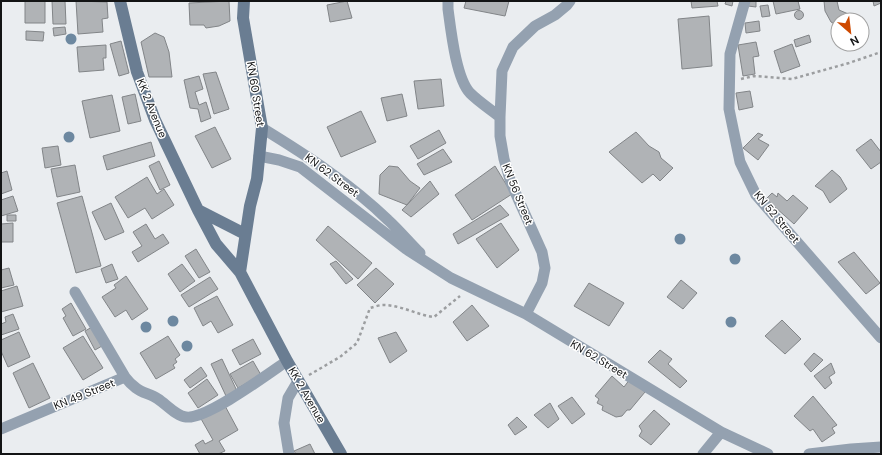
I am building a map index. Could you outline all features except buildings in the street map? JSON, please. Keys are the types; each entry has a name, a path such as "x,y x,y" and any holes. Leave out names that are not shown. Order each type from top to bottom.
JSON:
{"main road":[{"name":"KN 60 Street","path":"244,1 243,18 262,128 257,179 245,234"},
{"name":"KK 2 Avenue","path":"121,5 137,72 155,120 198,210 216,244 240,272 298,381 341,454"},
{"path":"198,210 245,234 240,272"}],"street":[{"path":"448,1 455,58 464,83 470,93 500,117"},
{"name":"KN 56 Street","path":"526,314 542,283 545,268 542,252 511,182 504,159 500,136 502,71 513,47 535,26 555,15 570,1"},
{"name":"KN 52 Street","path":"745,1 730,54 729,110 740,162 756,196 881,338"},
{"name":"KN 62 Street","path":"262,128 300,151 349,186 388,220 430,264"},
{"name":"KN 62 Street","path":"259,156 279,160 300,167 406,250 451,278 526,314 721,432 768,454"},
{"path":"75,292 125,377"},
{"name":"KN 49 Street","path":"1,429 125,377 136,389 153,395 180,415 187,417 200,415 224,402 287,361"},
{"path":"289,454 284,423 288,398 298,381"},
{"path":"703,454 721,432"},
{"path":"809,454 881,447"}],"path":[{"path":"730,81 754,76 792,78 849,63 881,52"},
{"path":"298,381 340,357 357,343 370,308 383,305 422,316 434,317 470,287"}]}
